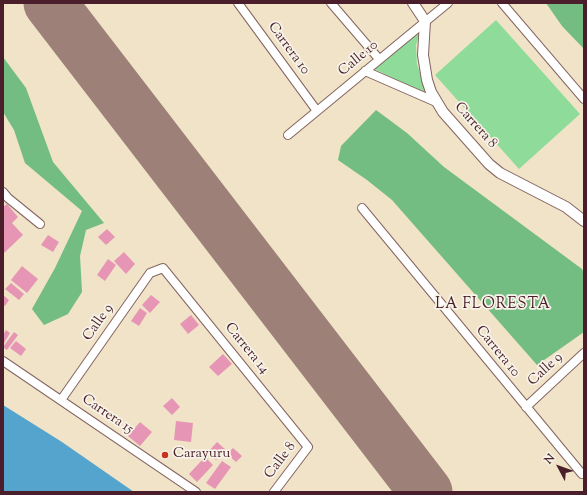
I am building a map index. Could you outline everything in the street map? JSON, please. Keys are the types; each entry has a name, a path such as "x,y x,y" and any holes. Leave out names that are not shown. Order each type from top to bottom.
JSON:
{"street":[{"name":"Carrera 10","path":"238,3 317,111"},
{"path":"331,3 379,59"},
{"path":"413,3 424,21"},
{"name":"Calle 10","path":"288,135 424,21 448,3"},
{"path":"502,3 584,99"},
{"name":"Carrera 8","path":"424,21 424,65 431,92 443,112 494,168 506,176 572,211 584,221"},
{"path":"365,71 436,102"},
{"path":"5,197 40,224"},
{"name":"Carrera 10","path":"362,208 582,474"},
{"name":"Calle 9","path":"61,400 150,273 163,268"},
{"name":"Carrera 14","path":"163,268 308,447"},
{"name":"Calle 9","path":"526,407 584,353"},
{"name":"Carrera 15","path":"3,361 196,492"},
{"name":"Calle 8","path":"274,492 308,447"}],"green space":[{"path":"546,3 584,3 584,49 562,26"},
{"path":"496,20 580,114 519,169 435,75"},
{"path":"421,30 416,45 417,64 428,95 374,69"},
{"path":"3,57 26,88 53,162 104,223 86,230 80,256 82,292 68,314 44,325 32,309 55,268 82,211 25,163 14,130 3,112"},
{"path":"376,110 407,133 444,167 582,269 584,273 584,332 537,365 392,200 338,160 341,146"}],"water":[{"path":"3,405 62,442 134,492 3,492"}],"building":[{"path":"7,204 18,217 12,223 23,235 3,254 3,207"},
{"path":"107,229 115,237 106,245 98,237"},
{"path":"48,235 59,242 53,252 41,245"},
{"path":"124,252 135,264 126,274 114,261"},
{"path":"108,259 116,265 105,281 97,275"},
{"path":"22,266 38,279 27,293 11,280"},
{"path":"11,283 24,294 19,300 5,289"},
{"path":"3,295 9,300 5,306 3,304"},
{"path":"151,295 160,302 150,313 142,305"},
{"path":"140,308 147,313 139,326 131,321"},
{"path":"191,315 199,325 188,334 180,324"},
{"path":"6,330 10,333 3,345 3,335"},
{"path":"14,332 18,335 7,350 3,347"},
{"path":"16,341 26,349 21,356 10,348"},
{"path":"223,354 232,364 218,376 209,367"},
{"path":"172,398 180,407 172,415 163,406"},
{"path":"176,421 193,423 191,442 174,440"},
{"path":"140,422 152,432 140,446 128,436"},
{"path":"217,442 226,450 216,460 208,452"},
{"path":"233,448 242,456 236,462 227,454"},
{"path":"205,457 213,465 197,482 189,474"},
{"path":"222,461 231,467 215,489 206,483"}],"runway":[{"path":"50,3 426,492"}],"place":[{"name":"Carayuru","path":"165,455"}],"district":[{"name":"LA FLORESTA","path":"493,305"}]}
